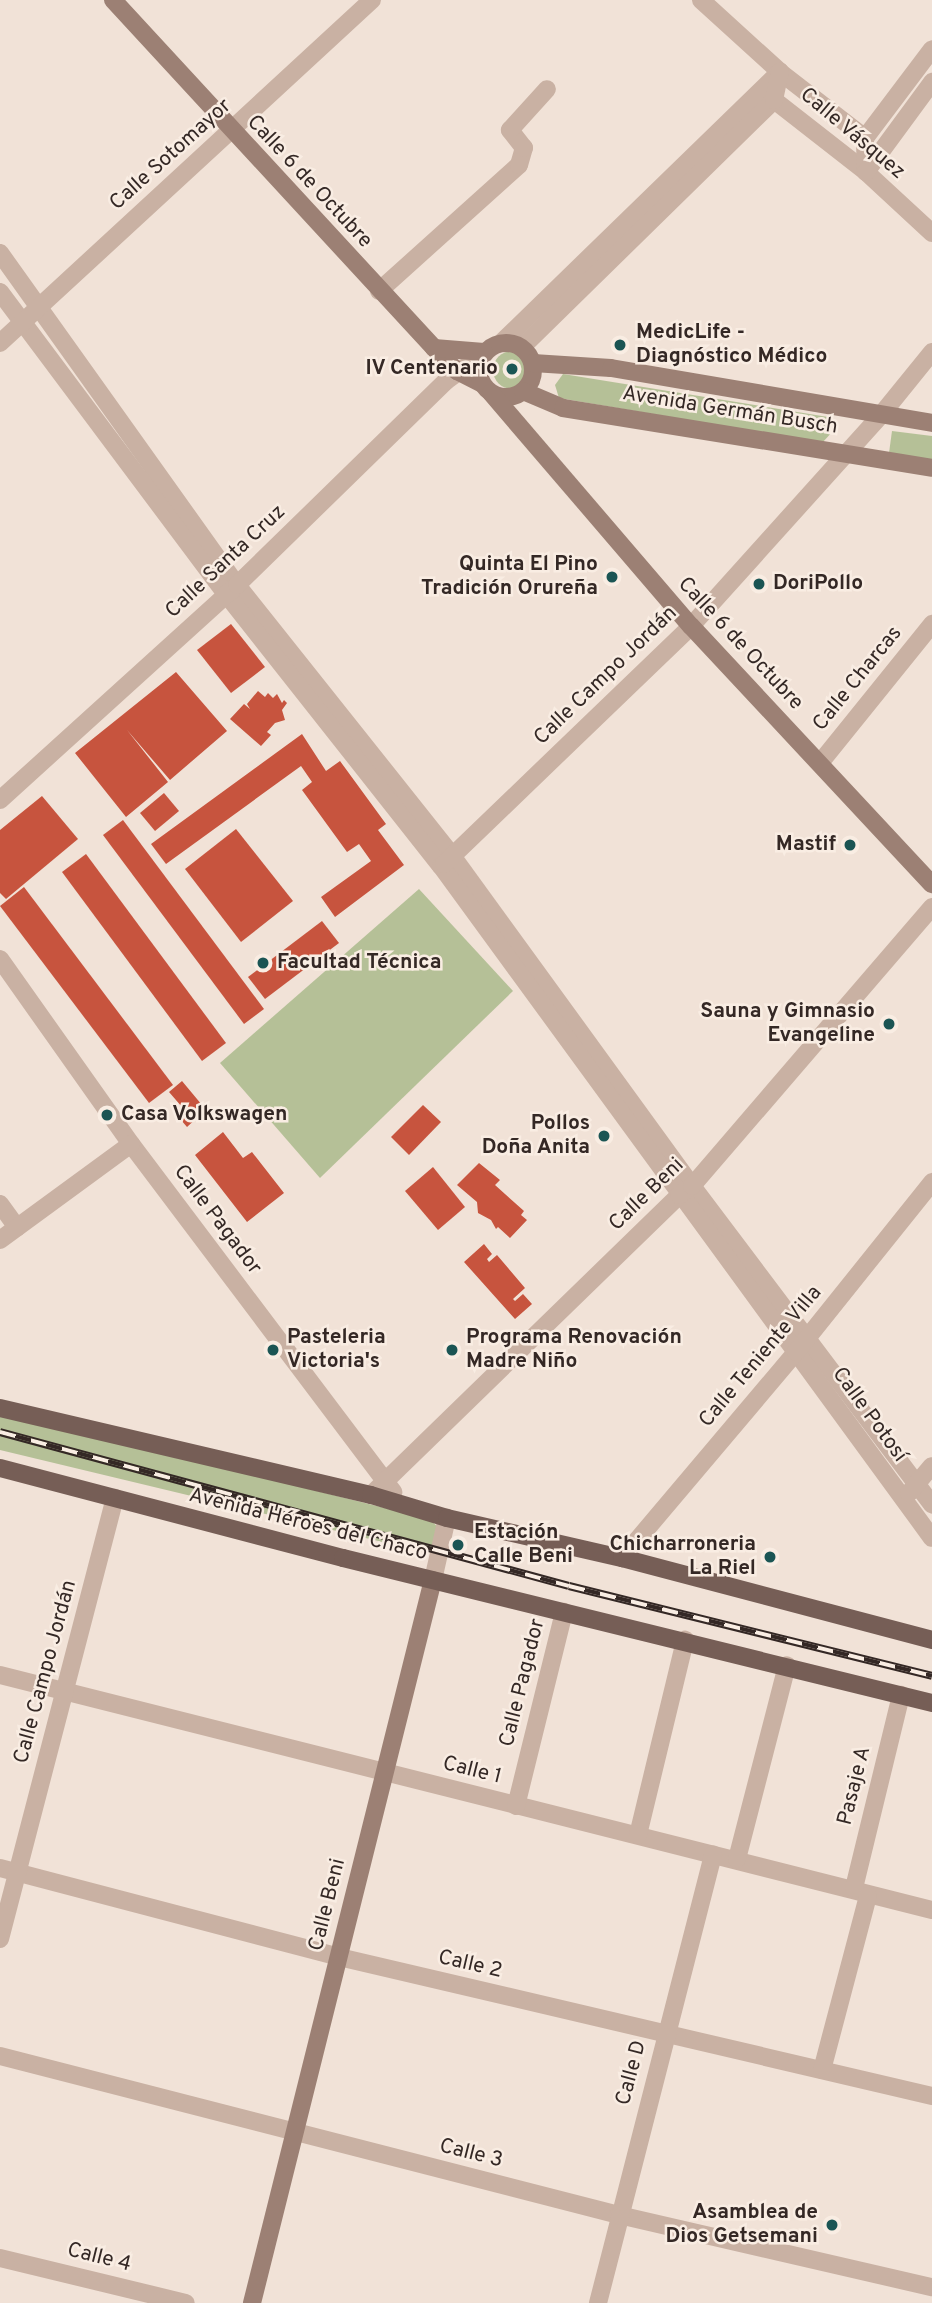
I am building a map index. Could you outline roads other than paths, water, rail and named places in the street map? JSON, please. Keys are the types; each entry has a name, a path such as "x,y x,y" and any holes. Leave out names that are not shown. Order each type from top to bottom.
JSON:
{"main road":[{"name":"Calle 6 de Octubre","path":"113,0 379,291 457,371 486,388 691,626 932,884"},
{"path":"434,348 483,354 501,343 522,348 533,363 532,378 520,393 521,429"},
{"path":"483,354 478,369 486,388 499,397 520,393"},
{"name":"Avenida Germán Busch","path":"533,363 611,368 932,423"},
{"name":"Avenida Germán Busch","path":"520,393 563,408 932,468"},
{"name":"Avenida Héroes del Chaco","path":"0,1408 371,1495 447,1517 622,1558 932,1640"},
{"name":"Avenida Héroes del Chaco","path":"0,1468 433,1580 787,1665 932,1703"},
{"name":"Calle Beni","path":"252,2303 433,1580"}],"street":[{"name":"Calle Sotomayor","path":"0,343 372,0"},
{"name":"Calle Vásquez","path":"702,0 780,72 767,96 866,172 932,233"},
{"path":"866,172 865,138 932,49"},
{"path":"780,72 865,138"},
{"path":"866,172 932,82"},
{"path":"379,291 519,165 524,148 510,130 547,89"},
{"path":"501,343 767,96"},
{"path":"522,348 767,96"},
{"path":"0,253 232,590"},
{"path":"0,292 21,323 447,862 685,1190 807,1337 932,1505"},
{"name":"Calle Campo Jordán","path":"447,862 691,626 881,415 932,352"},
{"name":"Calle Santa Cruz","path":"0,800 232,590 457,371 483,354"},
{"name":"Calle Charcas","path":"820,763 932,624"},
{"name":"Calle Beni","path":"371,1495 685,1190 932,906"},
{"name":"Calle Pagador","path":"0,959 131,1144 402,1505"},
{"path":"0,1240 131,1144"},
{"name":"Calle Teniente Villa","path":"622,1558 796,1352 932,1182"},
{"name":"Calle Potosí","path":"685,1190 796,1352 932,1538"},
{"path":"0,1204 17,1227"},
{"path":"903,1501 932,1465"},
{"name":"Calle Campo Jordán","path":"0,1939 9,1870 64,1691 114,1498"},
{"name":"Calle Beni","path":"433,1580 447,1517"},
{"name":"Calle Pagador","path":"516,1806 564,1612"},
{"path":"638,1835 685,1640"},
{"path":"737,1859 787,1665"},
{"name":"Calle 1","path":"0,1675 932,1910"},
{"name":"Pasaje A","path":"822,2070 901,1695"},
{"name":"Calle D","path":"598,2303 713,1854"},
{"name":"Calle 2","path":"9,1870 339,1957 932,2096"},
{"name":"Calle 3","path":"0,2056 619,2215 932,2287"},
{"name":"Calle 4","path":"0,2258 187,2303"}],"railway":[{"path":"0,1432 569,1586 932,1676"}],"place":[{"name":"MedicLife - Diagnóstico Médico","path":"620,345"},
{"name":"IV Centenario","path":"512,369"},
{"name":"Quinta El Pino Tradición Orureña","path":"612,577"},
{"name":"DoriPollo","path":"759,584"},
{"name":"Mastif","path":"850,845"},
{"name":"Facultad Técnica","path":"263,963"},
{"name":"Sauna y Gimnasio Evangeline","path":"889,1024"},
{"name":"Casa Volkswagen","path":"107,1115"},
{"name":"Pollos Doña Anita","path":"604,1136"},
{"name":"Pasteleria Victoria's","path":"273,1350"},
{"name":"Programa Renovación Madre Niño","path":"452,1350"},
{"name":"Estación Calle Beni","path":"458,1545"},
{"name":"Chicharroneria La Riel","path":"770,1557"},
{"name":"Asamblea de Dios Getsemani","path":"832,2225"}]}
